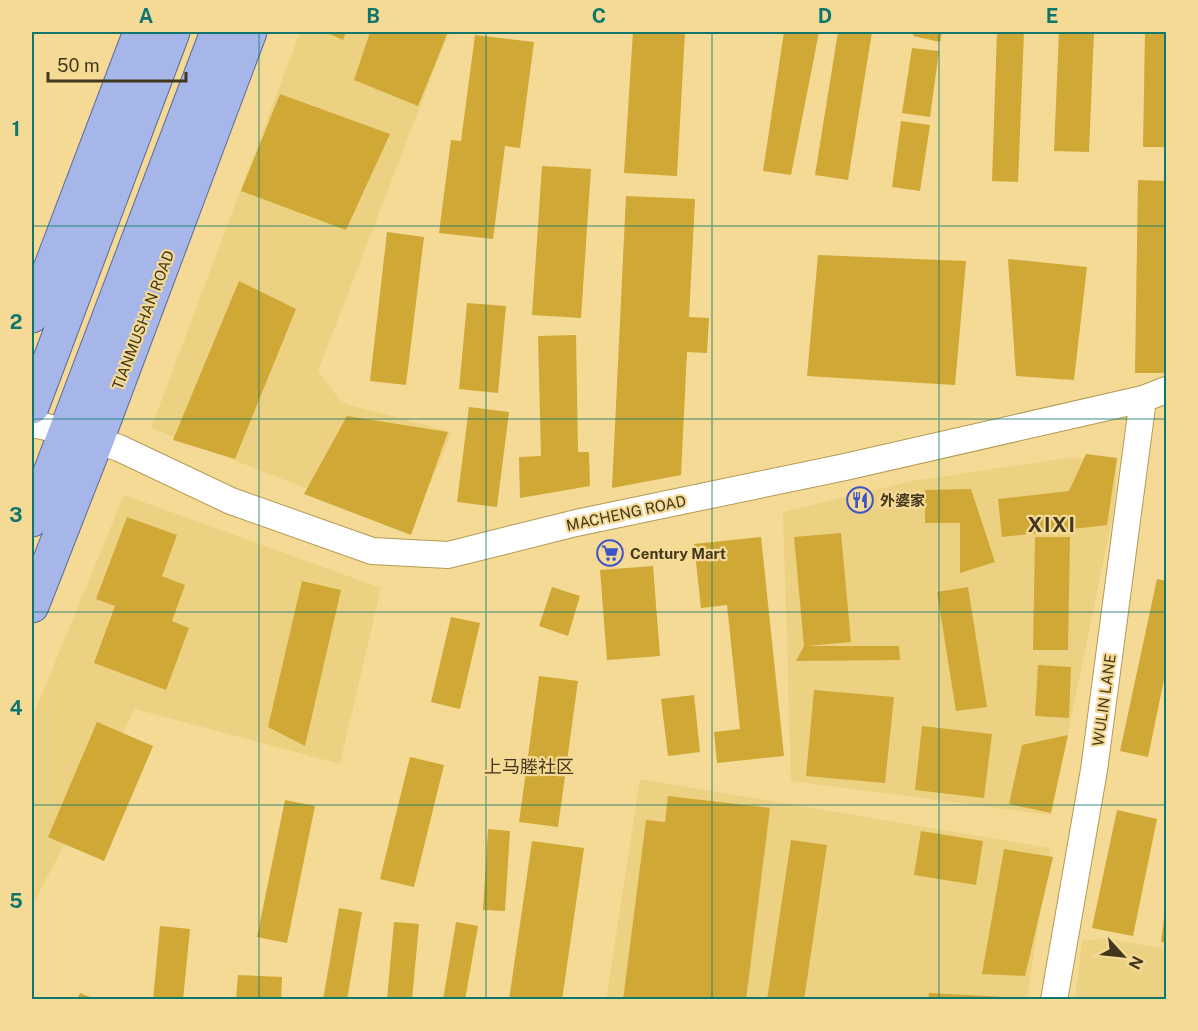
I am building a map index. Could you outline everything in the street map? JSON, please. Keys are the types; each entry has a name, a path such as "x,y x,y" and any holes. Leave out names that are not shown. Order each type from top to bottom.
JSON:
{"main road":[{"path":"32,316 140,32"},
{"path":"32,407 173,32"},
{"path":"32,520 217,32"},
{"name":"TIANMUSHAN ROAD","path":"32,606 97,441 250,32"}],"street":[{"name":"MACHENG ROAD","path":"32,424 119,448 231,501 372,551 448,555 576,524 845,467 1155,395"},
{"name":"WULIN LANE","path":"1054,999 1155,395"}],"shaded area":[{"path":"300,32 449,32 318,371 342,403 452,432 411,529 151,428"},
{"path":"1068,458 1118,459 1113,515 1051,815 791,781 783,512 912,481"},
{"path":"124,495 381,588 340,764 135,709 36,899 32,897 32,718"},
{"path":"640,779 1050,848 1027,999 606,1000"},
{"path":"1103,938 1166,949 1166,999 1075,999 1082,941"}],"building":[{"path":"325,32 346,32 343,40"},
{"path":"370,32 448,32 418,106 354,80"},
{"path":"633,32 685,32 677,176 624,173"},
{"path":"784,32 819,32 791,175 763,171"},
{"path":"838,32 872,32 848,180 815,175"},
{"path":"914,32 942,32 940,42 913,36"},
{"path":"997,32 1024,32 1018,182 992,181"},
{"path":"1059,32 1094,32 1089,152 1054,151"},
{"path":"1145,32 1166,32 1166,147 1143,147"},
{"path":"475,35 534,42 520,148 505,146 493,239 439,233 451,140 461,141"},
{"path":"912,48 939,51 930,117 902,113"},
{"path":"280,94 390,134 346,230 241,191"},
{"path":"901,121 930,125 920,191 892,187"},
{"path":"542,166 591,169 581,318 532,315"},
{"path":"1138,180 1166,181 1164,373 1135,373"},
{"path":"626,196 695,199 689,317 709,318 707,353 687,352 681,475 612,488"},
{"path":"387,232 424,237 406,385 370,381"},
{"path":"818,255 966,261 955,385 807,376"},
{"path":"1008,259 1087,267 1074,380 1016,376"},
{"path":"239,281 296,309 235,459 173,440"},
{"path":"467,303 506,306 498,393 459,389"},
{"path":"576,335 578,452 589,452 590,486 520,498 519,457 541,456 538,336"},
{"path":"469,407 509,412 497,507 457,502"},
{"path":"347,416 448,432 411,535 304,494"},
{"path":"1086,454 1117,458 1107,525 1002,537 998,499 1069,491"},
{"path":"971,489 995,562 960,573 960,523 925,523 925,490"},
{"path":"127,517 177,535 162,576 185,585 172,621 189,628 166,690 94,663 115,606 96,599"},
{"path":"841,533 851,642 807,646 899,646 900,660 796,661 804,646 794,537"},
{"path":"761,537 784,756 717,763 714,732 740,729 727,605 701,608 694,544"},
{"path":"1035,537 1070,537 1068,650 1033,650"},
{"path":"653,566 660,656 607,660 600,570"},
{"path":"1157,579 1166,581 1166,670 1148,757 1120,751"},
{"path":"302,581 341,590 305,746 268,727"},
{"path":"552,587 580,596 568,636 539,626"},
{"path":"968,587 987,707 956,711 937,592"},
{"path":"451,617 480,623 460,709 431,702"},
{"path":"1038,665 1071,667 1069,718 1035,716"},
{"path":"539,676 578,681 558,827 519,822"},
{"path":"814,690 894,697 885,783 806,776"},
{"path":"694,695 700,752 668,756 661,699"},
{"path":"97,722 153,746 104,861 48,837"},
{"path":"922,726 992,734 984,798 915,790"},
{"path":"1068,735 1051,813 1009,804 1022,745"},
{"path":"410,757 444,765 414,887 380,879"},
{"path":"668,796 770,808 746,1000 623,1000 646,820 665,822"},
{"path":"285,800 315,806 287,943 257,937"},
{"path":"1117,810 1157,819 1133,936 1092,928"},
{"path":"488,829 510,831 505,911 483,910"},
{"path":"921,831 983,841 976,885 914,875"},
{"path":"791,840 827,845 804,1000 767,1000"},
{"path":"532,841 584,848 562,1000 509,1000"},
{"path":"1004,849 1053,857 1025,976 982,974"},
{"path":"339,908 362,912 347,1000 323,1000"},
{"path":"1166,910 1166,943 1161,942"},
{"path":"394,922 419,924 412,1000 387,1000"},
{"path":"456,922 478,926 465,1000 443,1000"},
{"path":"160,926 190,929 183,1000 153,1000"},
{"path":"238,975 282,977 281,1000 236,1000"},
{"path":"80,993 95,999 95,1000 77,1000"},
{"path":"929,993 1004,997 1003,1000 928,1000"}],"place":[{"name":"外婆家","path":"860,500"},
{"name":"Century Mart","path":"610,553"}],"district":[{"name":"XIXI","path":"1052,524"},
{"name":"上马塍社区","path":"529,766"}]}
